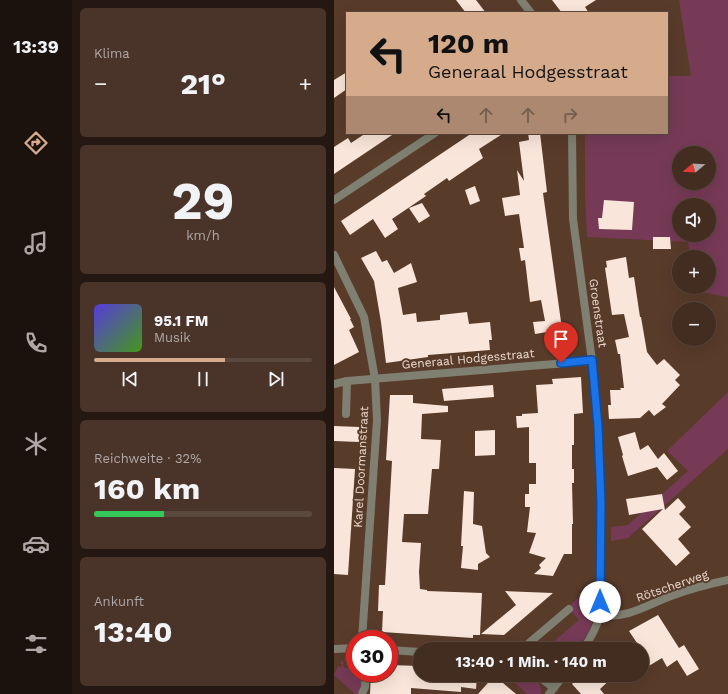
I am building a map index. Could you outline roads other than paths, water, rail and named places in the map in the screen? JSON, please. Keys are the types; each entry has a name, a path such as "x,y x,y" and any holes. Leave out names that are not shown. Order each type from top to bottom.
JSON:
{"street":[{"path":"521,0 530,12"},
{"path":"334,200 433,134"},
{"name":"Groenstraat","path":"572,134 573,219 592,360 598,426 601,503 600,615"},
{"name":"Karel Doormanstraat","path":"334,255 364,317 375,379 377,420 363,630"},
{"name":"Generaal Hodgesstraat","path":"334,384 346,381 592,360"},
{"path":"346,381 346,414"},
{"name":"Rötscherweg","path":"600,615 623,615 672,596 728,580"},
{"path":"530,642 569,609"},
{"path":"588,642 595,630 600,615"},
{"path":"335,651 346,649"},
{"path":"398,651 413,652"},
{"path":"362,694 365,682"},
{"path":"544,682 552,691 559,682"}]}
